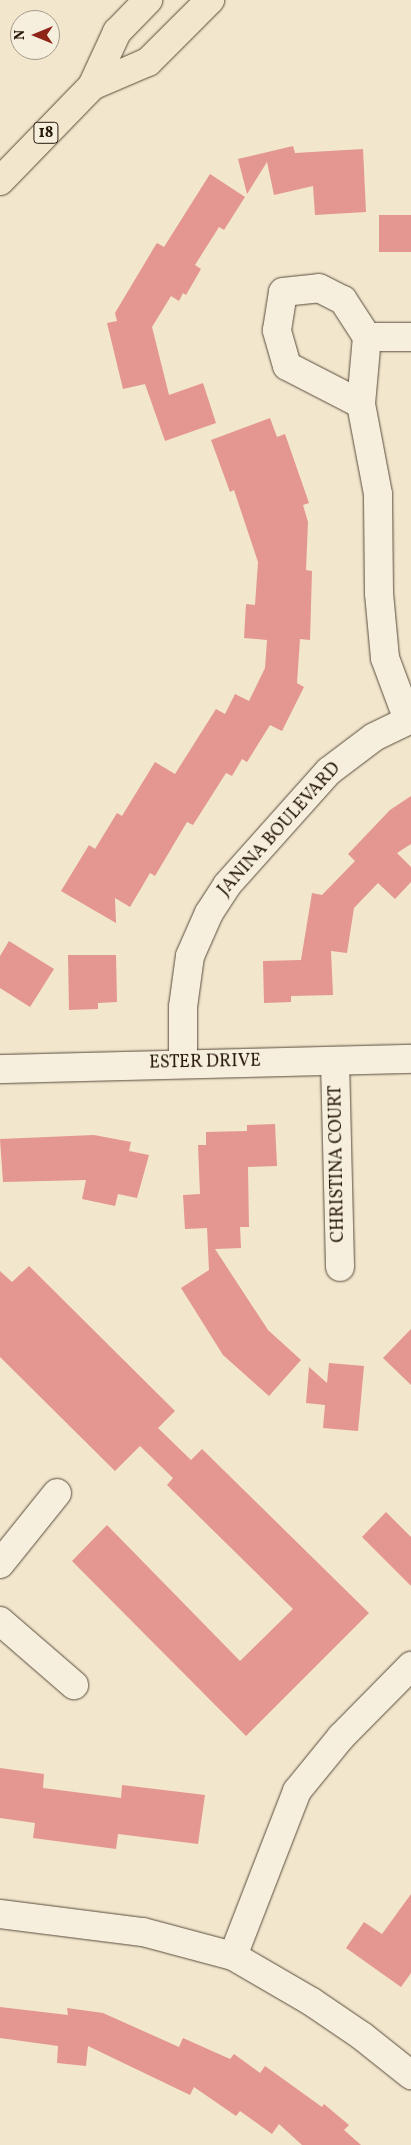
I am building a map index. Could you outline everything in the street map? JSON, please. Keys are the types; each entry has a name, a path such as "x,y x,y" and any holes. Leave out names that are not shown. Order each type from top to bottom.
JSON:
{"main road":[{"name":"18","path":"0,181 92,86 117,32 148,0"},
{"name":"18","path":"92,86 148,62 210,0"}],"street":[{"path":"361,404 287,366 277,330 283,292 319,288 344,300 367,337 361,404 378,494 379,593 385,658 409,719"},
{"path":"367,337 411,337"},
{"name":"JANINA BOULEVARD","path":"182,1063 184,1007 190,956 209,913 227,885 329,771 374,737 409,719"},
{"name":"ESTER DRIVE","path":"0,1069 182,1063 411,1059"},
{"name":"CHRISTINA COURT","path":"335,1061 340,1267"},
{"path":"0,1564 57,1493"},
{"path":"0,1621 74,1685"},
{"path":"233,1956 297,1791 341,1737 411,1666"},
{"path":"0,1914 143,1932 233,1956 362,2036 411,2075"}],"building":[{"path":"293,146 295,153 363,149 366,212 315,215 313,186 274,195 267,162 247,194 238,159"},
{"path":"210,174 245,197 224,230 219,227 195,265 201,269 186,295 183,293 179,301 171,296 152,327 169,395 203,383 216,423 165,441 145,384 123,389 107,323 117,321 115,313 155,246 157,243 164,247"},
{"path":"379,215 411,215 411,252 379,252"},
{"path":"270,418 277,437 285,434 309,503 303,505 308,522 306,570 312,571 310,640 300,639 297,683 304,687 282,731 270,725 247,762 242,759 232,776 226,773 193,825 187,822 155,876 150,873 130,907 115,898 116,923 61,891 89,845 95,849 117,813 122,816 155,762 175,774 216,709 225,714 235,694 249,701 265,668 267,640 244,638 246,604 255,605 258,562 234,490 230,492 211,440"},
{"path":"411,796 411,844 397,853 411,867 411,882 395,899 378,883 354,908 347,953 331,951 333,995 291,996 291,1002 264,1003 263,961 301,960 312,893 322,895 355,861 348,854 390,810"},
{"path":"9,941 54,969 30,1007 0,988 0,956"},
{"path":"68,955 116,955 117,1002 98,1003 98,1009 69,1010"},
{"path":"275,1124 277,1166 248,1167 249,1227 240,1227 241,1248 215,1249 268,1330 301,1360 269,1396 223,1355 181,1288 209,1270 207,1228 185,1229 183,1195 200,1194 198,1145 206,1145 206,1132 247,1131 247,1125"},
{"path":"94,1135 131,1142 129,1151 149,1155 137,1198 118,1194 115,1206 82,1199 86,1180 3,1182 0,1139"},
{"path":"29,1266 175,1411 158,1428 191,1460 202,1449 369,1613 246,1736 72,1561 107,1525 240,1661 293,1609 167,1485 173,1478 140,1446 115,1471 0,1357 0,1271 12,1282"},
{"path":"411,1329 411,1385 383,1358"},
{"path":"329,1363 364,1366 358,1431 323,1428 325,1405 306,1403 309,1367 327,1383"},
{"path":"386,1512 411,1537 411,1586 362,1537"},
{"path":"0,1768 44,1774 43,1788 121,1798 122,1785 205,1795 198,1844 118,1834 116,1849 33,1838 35,1823 0,1818"},
{"path":"411,1894 411,1973 401,1987 346,1948 364,1922 382,1934"},
{"path":"0,2007 68,2015 67,2008 103,2013 179,2047 183,2038 230,2059 234,2054 260,2073 265,2066 322,2107 324,2104 349,2125 344,2130 361,2145 302,2145 279,2124 272,2134 240,2111 236,2116 194,2087 190,2095 88,2046 86,2066 57,2063 58,2046 0,2038"}]}
